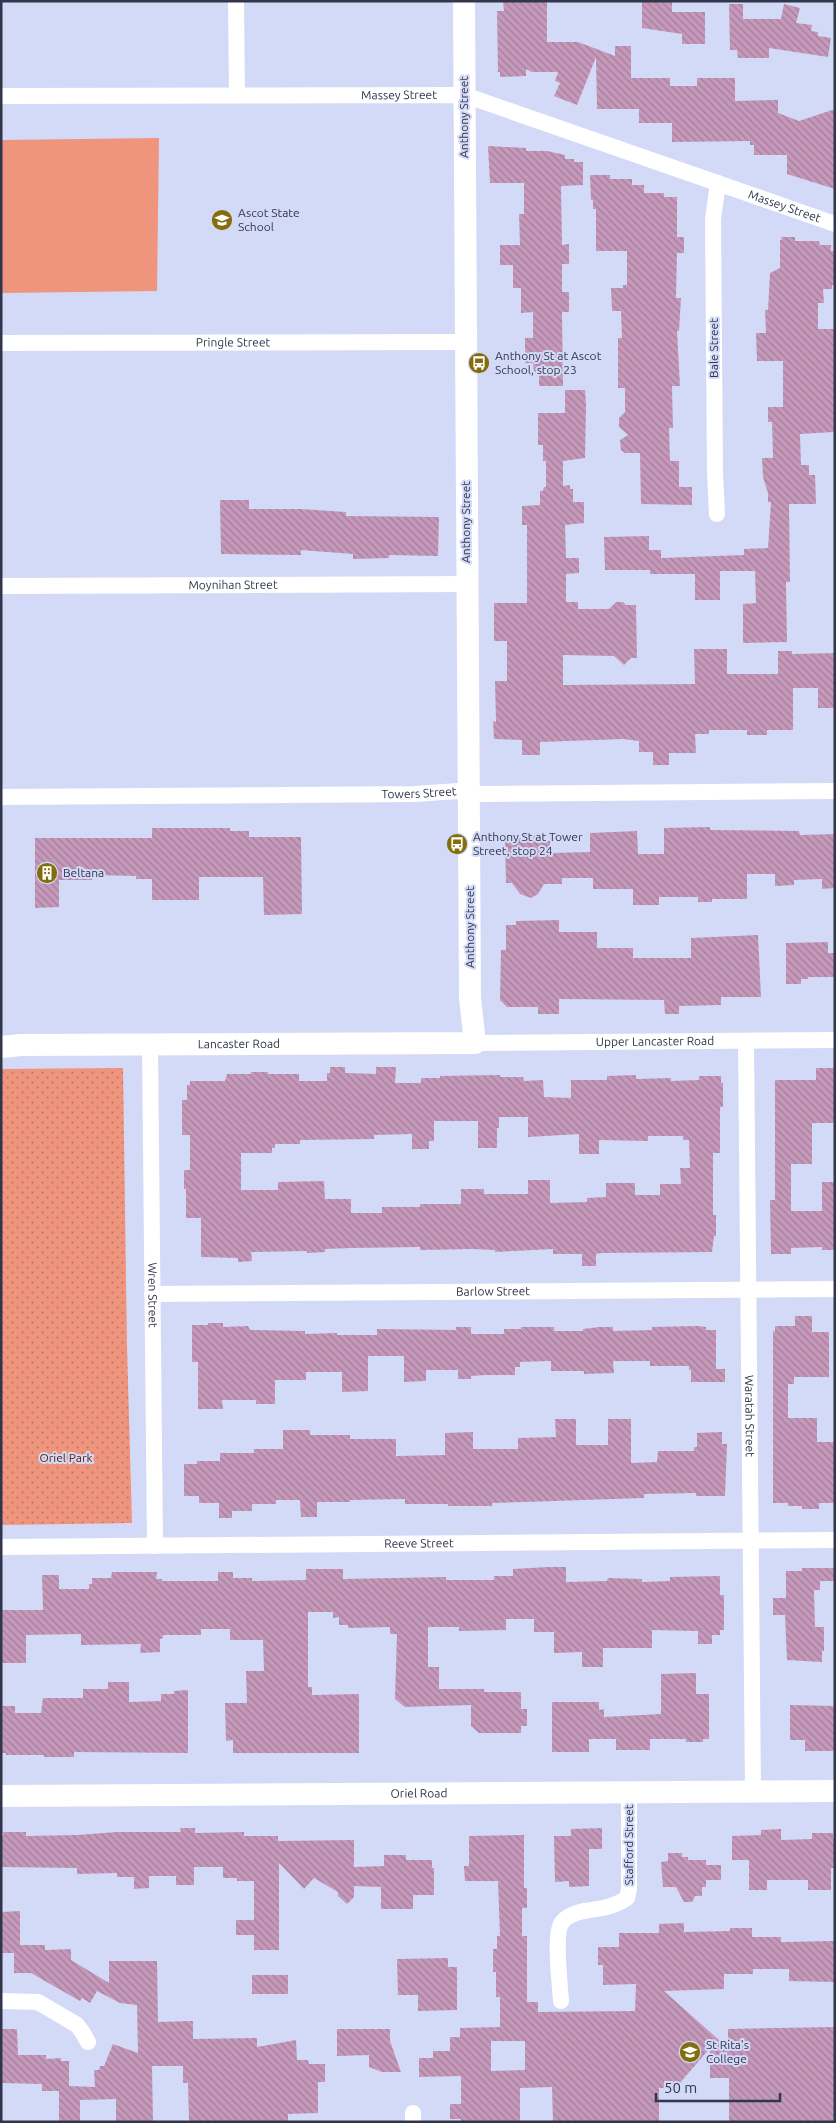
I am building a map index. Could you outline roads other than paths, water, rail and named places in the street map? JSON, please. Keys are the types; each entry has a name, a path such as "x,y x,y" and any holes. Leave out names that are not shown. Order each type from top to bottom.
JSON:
{"street":[{"path":"236,1 237,95"},
{"name":"Anthony Street","path":"464,1 467,342 466,584 470,998 475,1043"},
{"name":"Massey Street","path":"1,96 451,94 464,96 835,224"},
{"name":"Bale Street","path":"717,514 713,218 718,183"},
{"name":"Pringle Street","path":"1,344 467,342"},
{"name":"Moynihan Street","path":"1,586 466,584"},
{"name":"Towers Street","path":"1,797 415,794 458,791 483,794 835,791"},
{"name":"Upper Lancaster Road","path":"475,1043 835,1040"},
{"name":"Waratah Street","path":"746,1041 753,1791"},
{"name":"Lancaster Road","path":"1,1047 21,1045 475,1043"},
{"name":"Wren Street","path":"150,1045 155,1546"},
{"name":"Barlow Street","path":"152,1294 835,1289"},
{"name":"Reeve Street","path":"1,1547 835,1540"},
{"name":"Stafford Street","path":"561,2001 558,1940 561,1923 576,1913 611,1906 627,1898 630,1889 629,1791"},
{"name":"Oriel Road","path":"1,1796 835,1791"},
{"path":"1,2001 38,2002 77,2026 84,2033 88,2042"}],"place":[{"name":"Ascot State School","path":"222,220"},
{"name":"Anthony St at Ascot School, stop 23","path":"479,363"},
{"name":"Anthony St at Tower Street, stop 24","path":"457,844"},
{"name":"Beltana","path":"47,873"},
{"name":"St Rita's College","path":"690,2052"}],"park label":[{"name":"Oriel Park","path":"66,1458"}]}
